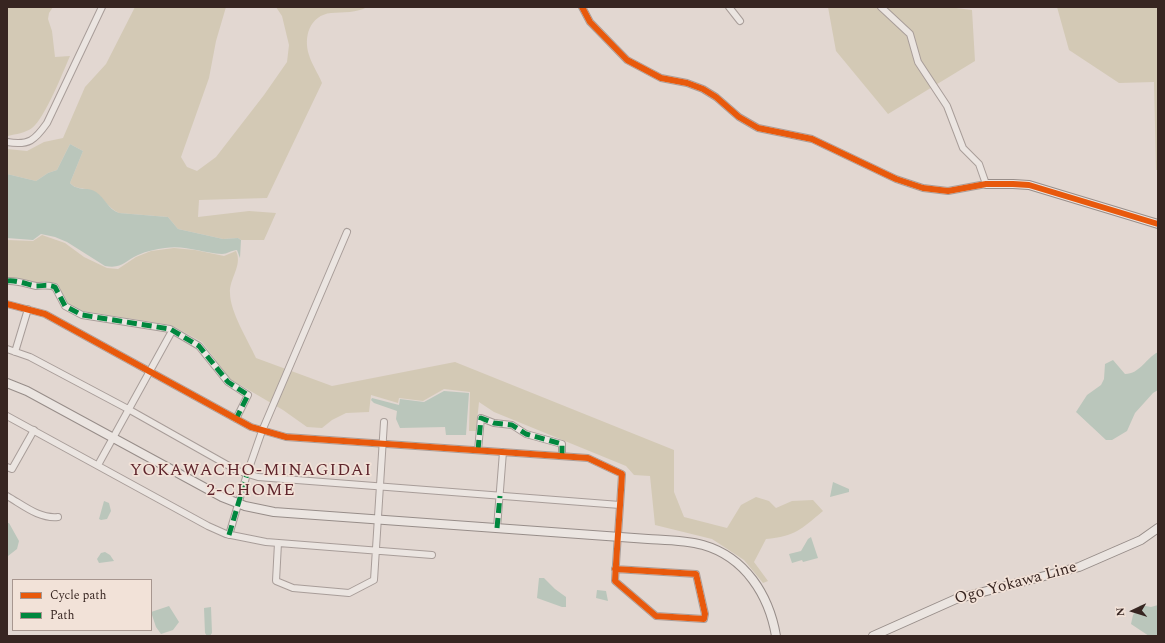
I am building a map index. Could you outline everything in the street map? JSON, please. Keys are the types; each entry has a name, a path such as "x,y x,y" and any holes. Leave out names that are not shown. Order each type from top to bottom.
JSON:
{"street":[{"path":"7,142 29,143 37,137 47,123 102,7"},
{"path":"582,7 590,22 627,60 661,78 687,83 703,89 716,97 739,117 758,128 789,132 812,139 896,178 922,188 948,191 986,184 1012,184 1035,187 1158,224"},
{"path":"729,7 740,21"},
{"path":"881,7 910,34 918,62 947,106 963,148 979,164 986,184"},
{"path":"229,535 247,474 262,431 347,232"},
{"path":"7,281 23,282 37,286 45,284 55,287 65,306 82,315 172,331 199,346 228,382 248,395 236,418"},
{"path":"7,304 45,314 70,326 262,431 286,437 588,458 622,474 615,581 656,616 704,619 705,614 696,574 616,569"},
{"path":"15,352 28,309"},
{"path":"98,465 172,331"},
{"path":"7,349 30,357 128,409 228,466 258,477 620,505"},
{"path":"7,383 27,390 222,497 239,504 274,512 618,536 689,542 703,545 722,553 747,572 762,593 770,609 776,636"},
{"path":"7,416 208,526 229,535 278,543 432,555"},
{"path":"478,450 481,418 494,424 512,425 526,434 562,444 562,456"},
{"path":"278,543 276,580 293,588 349,593 374,580 384,422"},
{"path":"7,467 12,469 34,430"},
{"path":"498,528 503,452"},
{"path":"7,496 36,513 48,518 58,517"},
{"name":"Ogo Yokawa Line","path":"873,636 956,599 1079,567 1141,540 1158,528"}],"shaded area":[{"path":"7,7 53,7 49,13 48,19 52,31 55,57 70,56 53,94 37,123 26,131 8,136"},
{"path":"135,7 226,7 216,41 209,78 181,157 187,167 197,171 216,157 264,95 287,62 289,45 282,16 276,7 367,7 354,11 331,13 318,18 313,22 308,34 307,48 310,59 322,83 267,198 199,200 198,217 249,211 276,213 264,240 241,240 238,238 223,239 178,229 168,217 119,213 111,208 94,192 87,189 77,188 70,183 83,151 70,144 57,170 48,173 36,181 7,174 7,149 27,151 44,142 63,138 85,87 106,64"},
{"path":"828,7 948,7 972,10 975,61 888,114 836,51"},
{"path":"1057,7 1158,7 1158,170 1156,170 1154,82 1119,83 1069,50"},
{"path":"70,144 83,151 70,183 73,186 93,190 102,197 112,209 119,213 168,217 178,229 223,239 238,238 241,240 240,258 237,250 222,254 173,247 148,251 133,257 123,264 111,267 105,266 67,242 55,237 41,234 33,240 7,238 7,174 36,181 48,173 57,170"},
{"path":"42,235 65,243 84,257 107,268 118,269 136,257 151,251 174,248 195,250 224,256 236,251 238,262 230,288 231,301 236,317 256,358 332,386 455,362 674,450 674,492 684,517 727,528 741,505 756,497 769,501 776,508 792,501 813,500 823,511 809,523 791,534 766,539 754,562 768,581 763,583 744,560 712,539 655,525 650,476 634,475 626,466 494,412 479,402 476,431 469,431 470,392 444,389 423,401 399,398 398,403 371,395 369,412 346,413 332,420 322,428 307,427 283,410 230,379 202,342 171,325 83,311 68,305 58,284 45,281 38,283 23,279 7,278 7,240 33,241"},
{"path":"1158,352 1158,390 1153,393 1135,413 1127,431 1112,440 1106,440 1076,412 1087,395 1101,385 1104,379 1105,364 1113,360 1125,374 1130,373 1139,369"},
{"path":"444,391 469,393 466,435 446,435 445,427 400,428 396,419 397,411 374,403 371,400 372,398 399,405 400,399 424,402"},
{"path":"833,482 849,489 849,492 830,497"},
{"path":"104,501 109,503 111,511 107,519 101,520 99,519"},
{"path":"7,523 9,523 19,541 17,549 8,556"},
{"path":"811,537 818,558 792,563 789,554 801,551 808,539"},
{"path":"105,552 110,555 114,561 99,563 97,559 101,553"},
{"path":"539,578 544,578 566,597 566,607 537,598"},
{"path":"597,590 606,591 608,601 596,598"},
{"path":"1140,605 1151,607 1158,605 1158,636 1149,636 1131,624 1133,615"},
{"path":"169,606 179,622 173,630 161,634 156,627 152,612"},
{"path":"211,607 212,633 210,636 207,636 205,633 204,608"}],"marked path":[{"path":"7,281 36,286 47,285 55,287 65,306 82,315 170,329 199,346 228,382 248,395 236,419"},
{"path":"478,450 481,418 494,423 512,425 526,434 562,444 562,456"},
{"path":"229,535 247,474"},
{"path":"497,528 500,496"}],"cycle path":[{"path":"582,7 590,22 627,60 661,78 687,83 703,89 716,97 739,117 758,128 812,139 896,179 923,188 948,191 986,184 1029,185 1158,224"},
{"path":"7,304 45,314 251,427 286,437 588,458 622,474 617,554 616,568 615,581 656,616 704,619 705,614 696,574 615,569"}],"district":[{"name":"YOKAWACHO-MINAGIDAI 2-CHOME","path":"251,482"}]}
